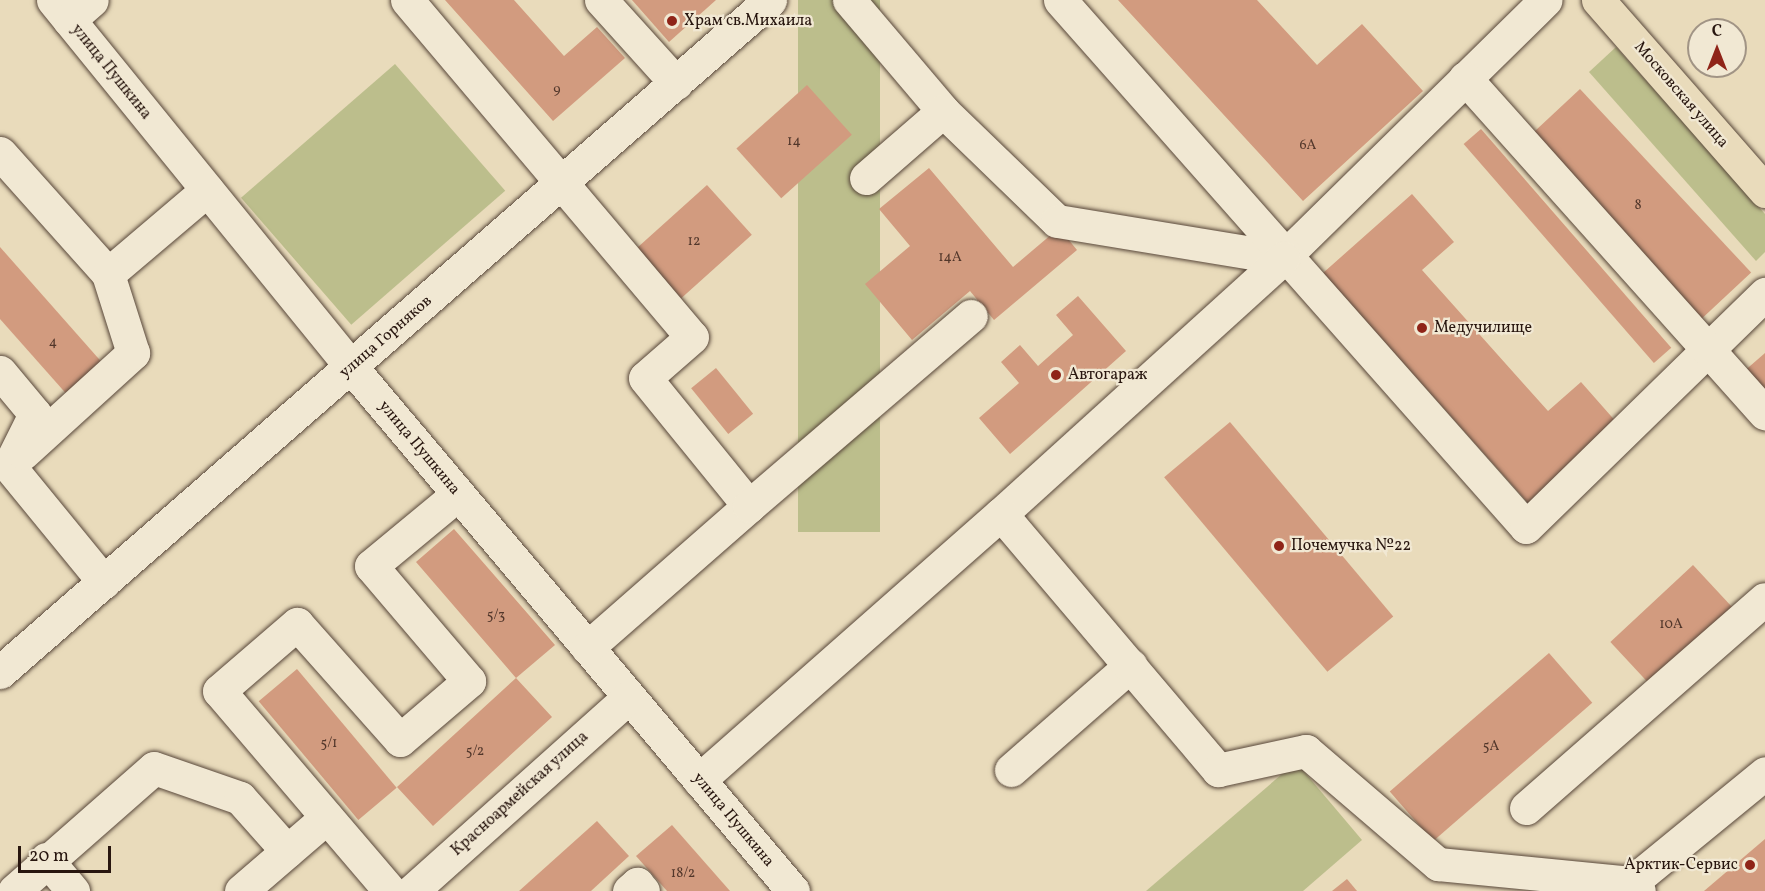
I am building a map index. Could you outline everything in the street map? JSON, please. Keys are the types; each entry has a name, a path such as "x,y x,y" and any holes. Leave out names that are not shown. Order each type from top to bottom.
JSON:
{"main road":[{"name":"Московская улица","path":"1598,0 1760,175"}],"street":[{"path":"407,0 692,337 645,378 749,506"},
{"path":"602,0 676,83"},
{"name":"улица Горняков","path":"0,672 352,368 770,0"},
{"path":"849,0 943,111 1058,221 1283,258"},
{"path":"1060,0 1283,258 1526,527 1765,294"},
{"path":"699,780 1000,514 1283,258 1546,0"},
{"name":"улица Пушкина","path":"71,7 207,190 352,368 793,891"},
{"path":"1465,78 1765,414"},
{"path":"866,178 943,111"},
{"path":"0,153 108,274 133,353 5,469"},
{"path":"108,274 207,190"},
{"path":"587,648 970,316"},
{"path":"0,372 35,414 5,469"},
{"path":"5,469 104,582"},
{"path":"390,891 219,691 297,624 400,740 469,681 371,566 458,494"},
{"path":"1000,514 1131,665 1218,770 1306,751 1438,864 1630,888 1765,773"},
{"path":"1526,808 1765,599"},
{"path":"1011,770 1131,665"},
{"name":"Красноармейская улица","path":"412,891 629,697"},
{"path":"14,891 46,859 154,768 240,798 287,851"},
{"path":"241,891 327,817"},
{"path":"46,859 73,891"},
{"path":"629,891 637,884 643,891"}],"green space":[{"path":"798,0 880,0 880,532 798,532"},
{"path":"1616,47 1765,214 1765,252 1756,261 1589,72"},
{"path":"395,64 505,191 351,325 241,198"},
{"path":"1296,762 1362,840 1303,891 1146,891"}],"building":[{"path":"445,0 514,0 564,56 597,27 625,58 553,121"},
{"name":"Храм св.Михаила","path":"632,0 716,0 669,42"},
{"path":"1118,0 1257,0 1317,65 1362,24 1423,91 1303,201"},
{"path":"807,85 852,135 781,198 736,149"},
{"path":"1580,89 1751,273 1697,323 1526,139"},
{"path":"1481,129 1671,348 1654,363 1464,144"},
{"path":"929,168 1013,267 1059,228 1077,250 994,320 970,291 912,340 865,284 910,246 879,209"},
{"path":"707,185 752,235 681,298 636,249"},
{"name":"Медучилище","path":"1412,194 1454,242 1422,270 1548,411 1581,382 1618,424 1529,504 1323,273"},
{"path":"0,247 106,367 70,398 0,319"},
{"name":"Автогараж","path":"1078,296 1126,351 1010,454 979,418 1019,383 1001,362 1020,345 1038,366 1073,335 1056,315"},
{"path":"1765,353 1765,399 1742,373"},
{"path":"716,368 753,414 728,434 691,388"},
{"name":"Почемучка №22","path":"1230,422 1393,617 1327,672 1164,477"},
{"path":"454,529 555,645 516,678 416,562"},
{"path":"1693,565 1734,609 1651,686 1610,642"},
{"path":"1549,653 1592,703 1433,841 1390,791"},
{"path":"297,669 397,788 358,820 259,701"},
{"path":"516,678 552,717 433,826 397,787"},
{"path":"597,821 629,856 591,891 519,891"},
{"path":"672,825 730,891 667,891 636,856"},
{"name":"Арктик-Сервис","path":"1765,839 1765,891 1704,891"},
{"path":"1347,879 1357,891 1332,891"}],"place":[{"name":"Храм св.Михаила","path":"672,21"},
{"name":"Медучилище","path":"1422,328"},
{"name":"Автогараж","path":"1056,375"},
{"name":"Почемучка №22","path":"1279,546"},
{"name":"Арктик-Сервис","path":"1750,865"}]}
